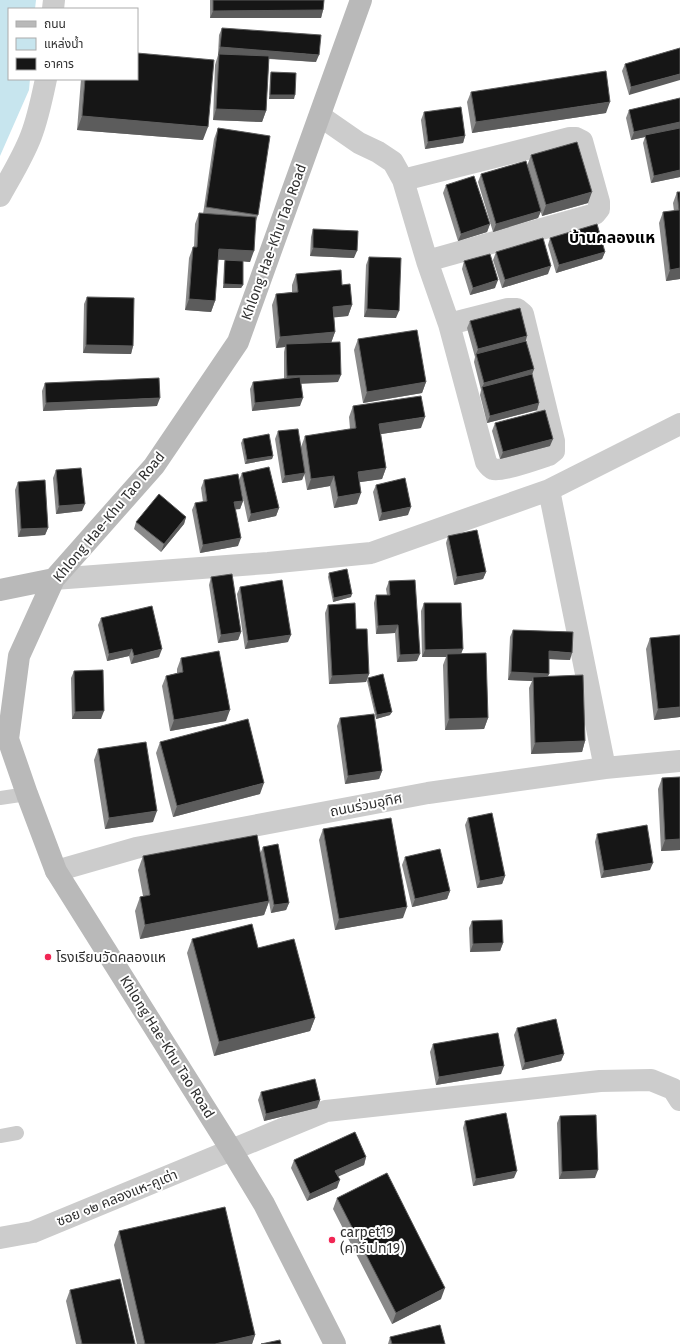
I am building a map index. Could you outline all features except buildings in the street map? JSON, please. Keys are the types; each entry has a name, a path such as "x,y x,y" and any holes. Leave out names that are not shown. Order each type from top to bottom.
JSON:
{"street":[{"name":"Khlong Hae-Khu Tao Road","path":"335,1344 264,1204 232,1150 56,871 4,732 19,656 54,579 154,466 238,342 361,0"},
{"path":"0,196 16,168 32,134 46,80"},
{"path":"320,116 359,143 378,152 393,162 403,180 427,261 449,324 486,462 492,469 500,470 549,455 554,450 554,441 523,314 517,309 508,309 449,324"},
{"path":"403,180 570,138 576,138 582,142 599,202 599,209 595,214 427,261"},
{"path":"0,590 54,579 268,563 371,553 549,490 680,424"},
{"path":"549,490 605,768"},
{"name":"ถนนร่วมอุทิศ","path":"56,871 136,848 420,795 605,768 680,760"},
{"name":"ซอย ๑๒ คลองแห-คูเต่า","path":"0,1238 33,1232 326,1111 600,1081 651,1080 674,1089 680,1100"}],"lane":[{"path":"0,798 27,794"},
{"path":"0,1136 17,1133"}],"water":[{"path":"0,0 36,0 35,8 8,8 8,80 30,80 29,90 0,156"}],"place":[{"name":"โรงเรียนวัดคลองแห","path":"48,957"},
{"name":"carpet19 (คาร์เปท19)","path":"332,1240"}],"district":[{"name":"บ้านคลองแห","path":"612,237"}]}
